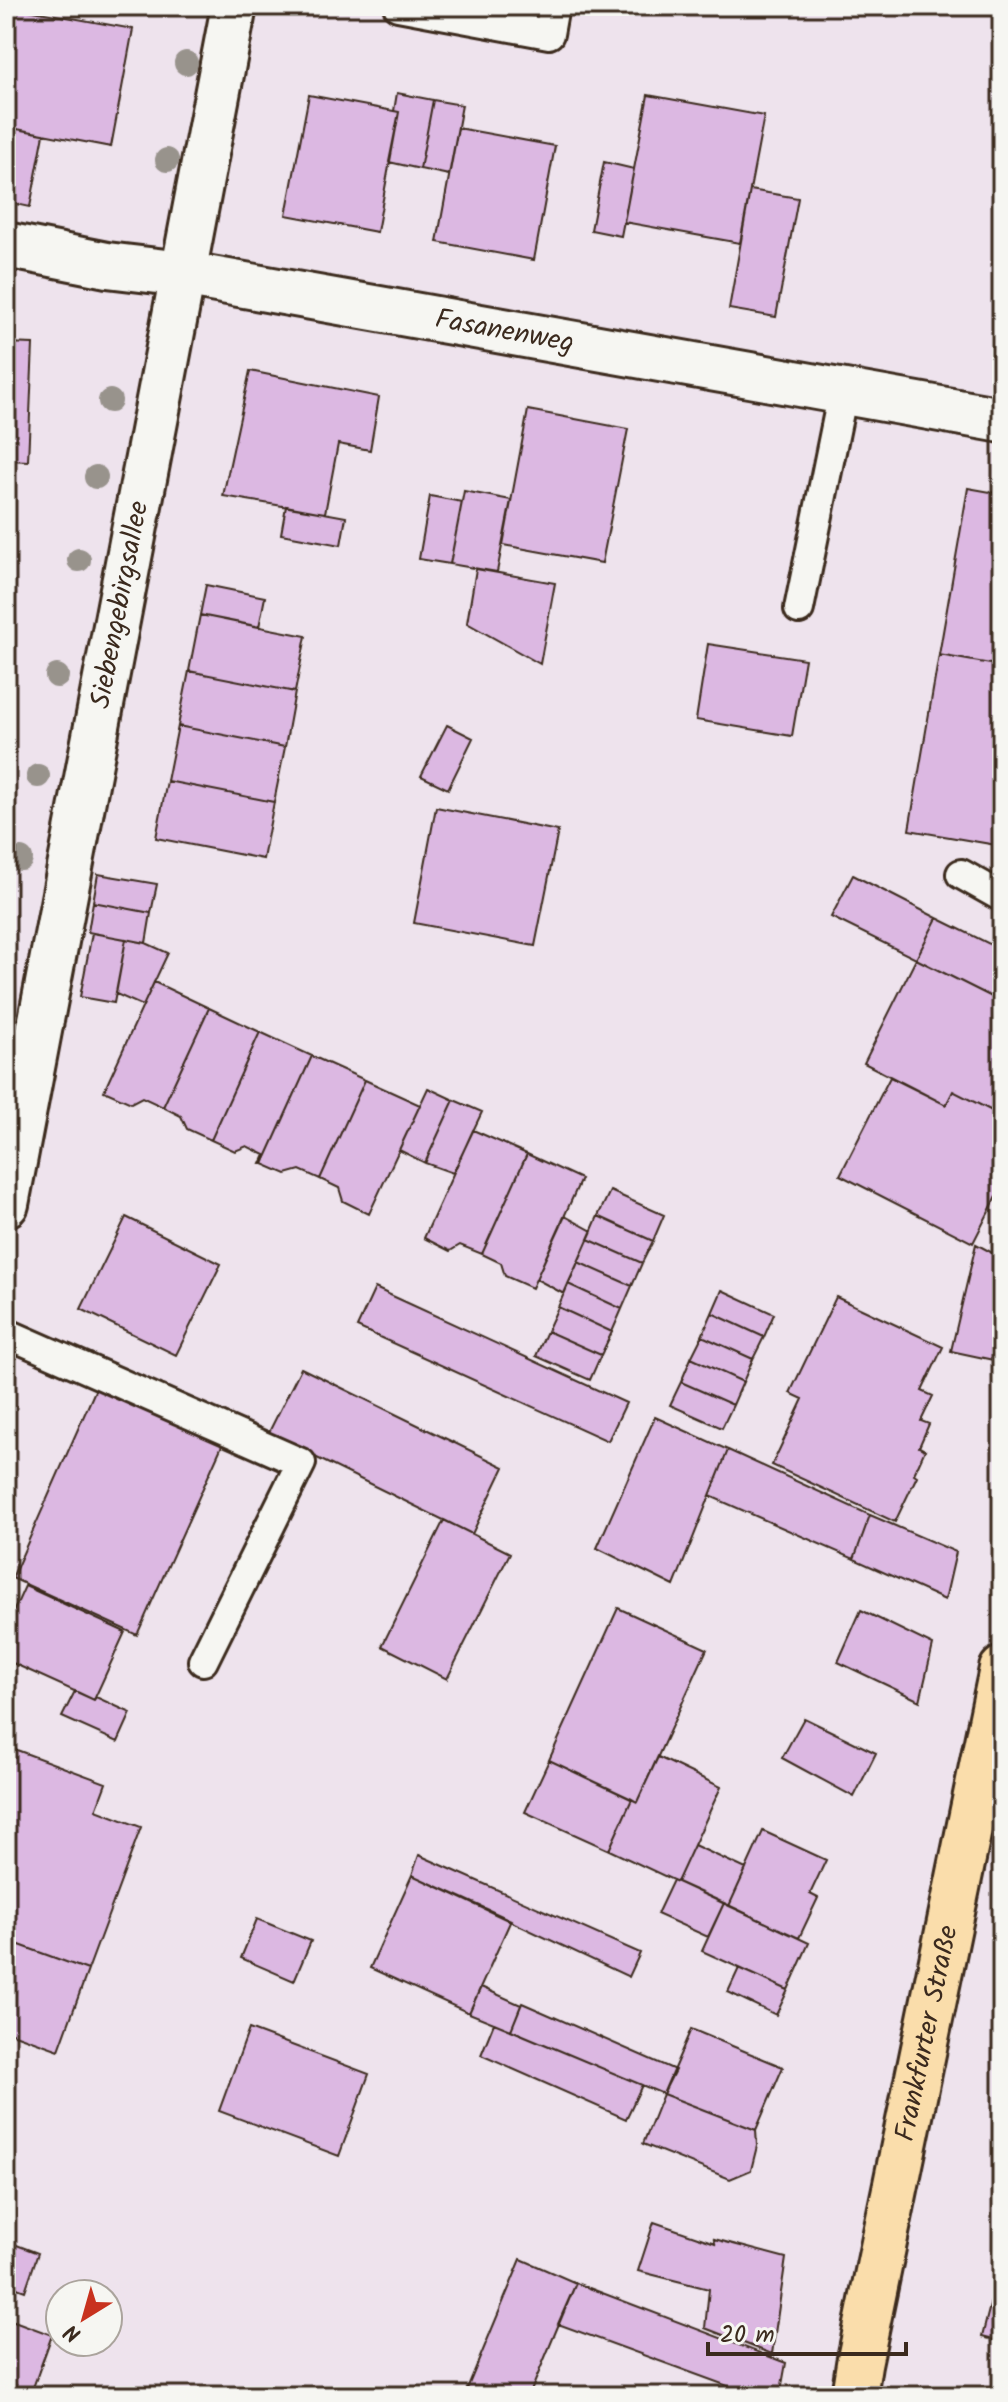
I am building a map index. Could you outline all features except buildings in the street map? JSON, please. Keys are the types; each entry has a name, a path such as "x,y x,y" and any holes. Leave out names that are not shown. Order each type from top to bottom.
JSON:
{"main road":[{"name":"Frankfurter Straße","path":"854,2396 1002,1669"}],"street":[{"name":"Siebengebirgsallee","path":"6,1204 234,6"},
{"name":"Fasanenweg","path":"6,245 1002,420"}],"lane":[{"path":"398,6 549,34 554,6"},
{"path":"799,609 843,392"},
{"path":"961,874 1002,897"},
{"path":"6,1333 301,1463 203,1661"}]}
